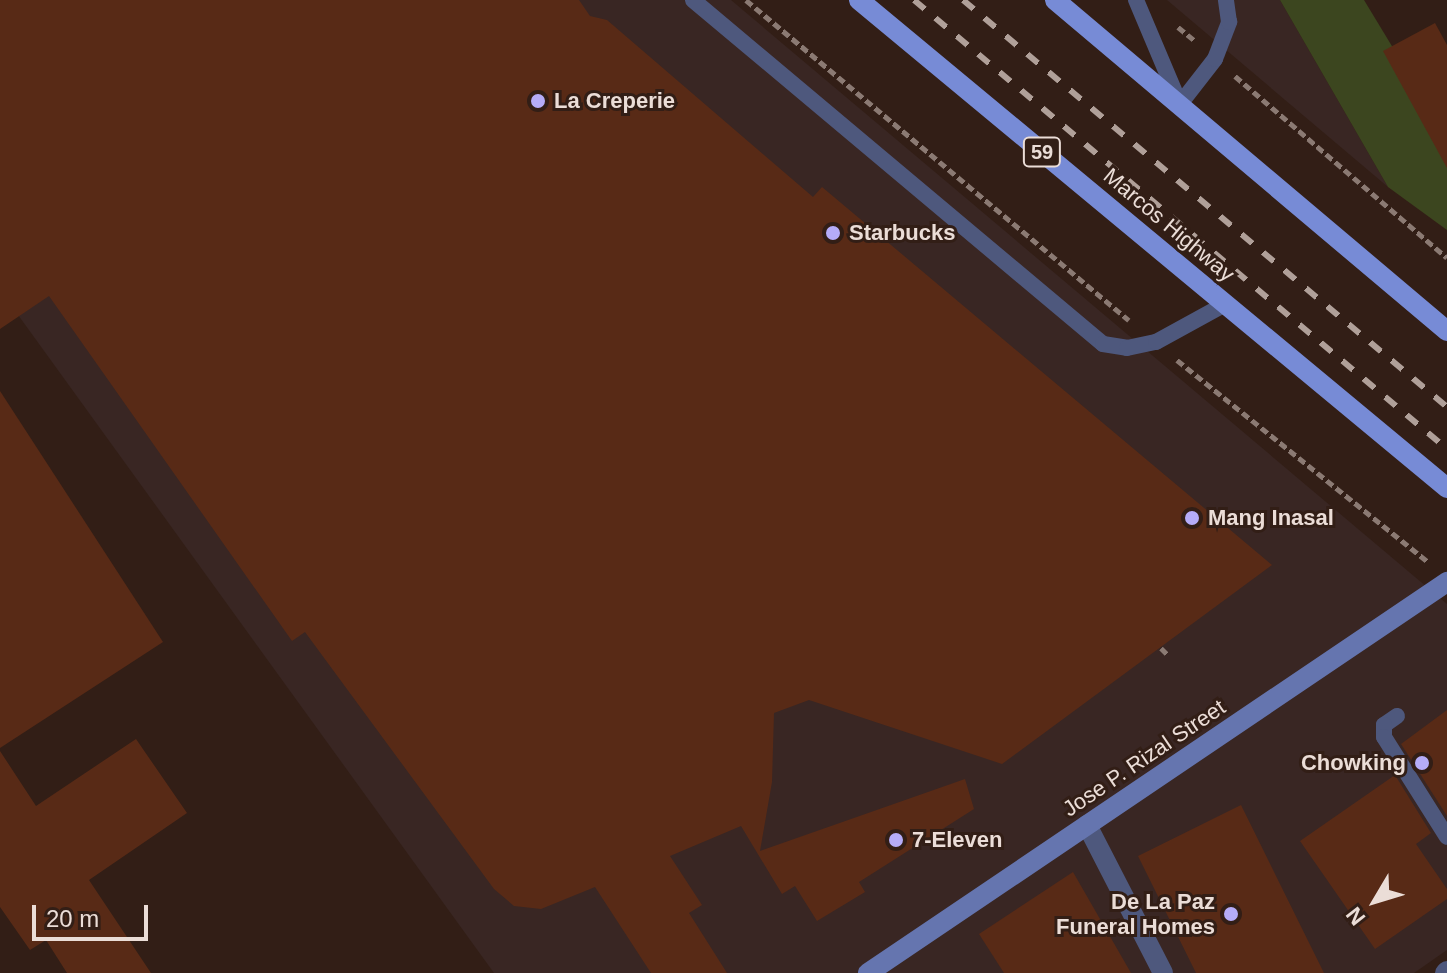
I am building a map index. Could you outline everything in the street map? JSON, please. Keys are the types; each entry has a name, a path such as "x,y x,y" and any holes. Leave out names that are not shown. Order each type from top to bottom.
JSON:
{"main road":[{"name":"Marcos Highway","path":"859,0 1447,488"},
{"path":"1055,0 1447,331"}],"street":[{"name":"Jose P. Rizal Street","path":"868,973 1087,825 1441,575"},
{"path":"1087,825 1163,973"}],"lane":[{"path":"693,0 1103,344 1127,348 1156,342 1225,304"},
{"path":"1136,0 1180,104 1215,59 1229,22 1226,0"},
{"path":"1397,716 1384,725 1384,737 1447,837"}],"path":[{"path":"746,0 1441,575"},
{"path":"1170,20 1447,258"},
{"path":"1161,648 1169,656"}],"shaded area":[{"path":"0,0 731,0 1447,604 1447,950 1414,973 494,973 0,290"},
{"path":"1167,0 1280,0 1388,187"}],"green space":[{"path":"1280,0 1364,0 1447,137 1447,230 1388,187"}],"building":[{"path":"0,0 579,0 590,16 607,20 813,197 822,187 1272,565 1002,764 809,700 774,713 772,782 760,851 965,779 974,809 859,882 865,892 817,921 795,886 782,894 741,826 670,856 702,905 689,913 727,973 651,973 595,887 541,909 514,906 494,889 305,632 292,641 49,296 0,329"},
{"path":"1435,23 1447,45 1447,168 1383,51"},
{"path":"0,391 163,642 0,748"},
{"path":"1447,710 1447,816 1401,744"},
{"path":"136,739 187,813 89,880 151,973 67,973 46,940 30,950 0,907 0,751 36,806"},
{"path":"1395,775 1431,833 1416,844 1447,889 1447,899 1375,949 1300,841"},
{"name":"De La Paz Funeral Homes","path":"1241,805 1324,973 1196,973 1138,856"},
{"path":"1073,872 1131,973 1004,973 979,934"}],"railway":[{"path":"914,0 1447,449"},
{"path":"963,0 1447,407"}],"place":[{"name":"La Creperie","path":"538,101"},
{"name":"Starbucks","path":"833,233"},
{"name":"Mang Inasal","path":"1192,518"},
{"name":"Chowking","path":"1422,763"},
{"name":"7-Eleven","path":"896,840"},
{"name":"De La Paz Funeral Homes","path":"1231,914"}]}
